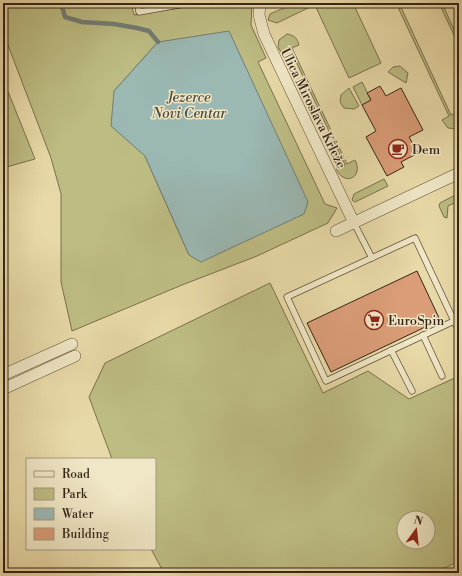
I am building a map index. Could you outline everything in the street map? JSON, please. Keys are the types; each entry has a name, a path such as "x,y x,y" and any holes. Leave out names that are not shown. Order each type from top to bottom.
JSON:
{"street":[{"name":"Ulica Miroslava Krleže","path":"260,3 259,15 264,34 354,222"},
{"path":"336,231 459,173"},
{"path":"3,375 72,344"},
{"path":"3,389 76,356"}],"lane":[{"path":"138,3 139,12 189,3"},
{"path":"354,222 372,258"},
{"path":"454,321 326,381 287,297 415,238 459,331"},
{"path":"423,336 442,376"},
{"path":"391,350 412,391"}],"green space":[{"path":"3,3 131,3 134,15 214,3 252,3 251,25 266,58 258,62 325,204 337,208 328,223 257,256 182,285 72,331 61,282 61,194 51,158 3,32","holes":["158,42 189,255 145,156 136,146 114,91"]},
{"path":"295,3 308,3 310,7 277,23 268,20 270,14"},
{"path":"314,3 353,3 381,63 349,78"},
{"path":"396,3 399,3 451,115 459,112 458,129 448,128 442,120 449,116"},
{"path":"439,3 442,3 459,41 459,46"},
{"path":"287,34 292,35 297,40 299,45 292,48 347,164 355,160 357,171 352,178 344,178 336,169 345,165 290,49 281,52 278,47 279,40"},
{"path":"400,66 408,73 406,83 388,72 393,67"},
{"path":"3,79 35,159 3,168"},
{"path":"362,82 371,100 362,105 353,87"},
{"path":"349,88 359,106 354,109 344,108 340,102 341,95"},
{"path":"384,179 388,186 355,202 352,200 354,194"},
{"path":"459,193 459,201 448,206 447,218 444,217 439,206 440,203"},
{"path":"270,283 323,393 368,371 409,399 459,376 459,561 435,573 164,573 152,550 156,550 156,458 112,458 89,397 105,363"}],"water":[{"name":"Jezerce Novi Centar","path":"229,31 308,202 304,214 201,262 189,255 145,156 111,126 114,91 158,42"}],"building":[{"path":"380,86 386,96 401,88 423,130 409,137 418,153 401,162 404,167 387,176 366,137 376,131 362,105 371,100 367,93"},
{"path":"417,271 440,320 331,372 307,323"}],"waterway":[{"path":"61,3 65,17 82,22 114,24 149,31 158,42"}],"place":[{"name":"Dem","path":"398,149"},
{"name":"EuroSpin","path":"374,320"}]}
